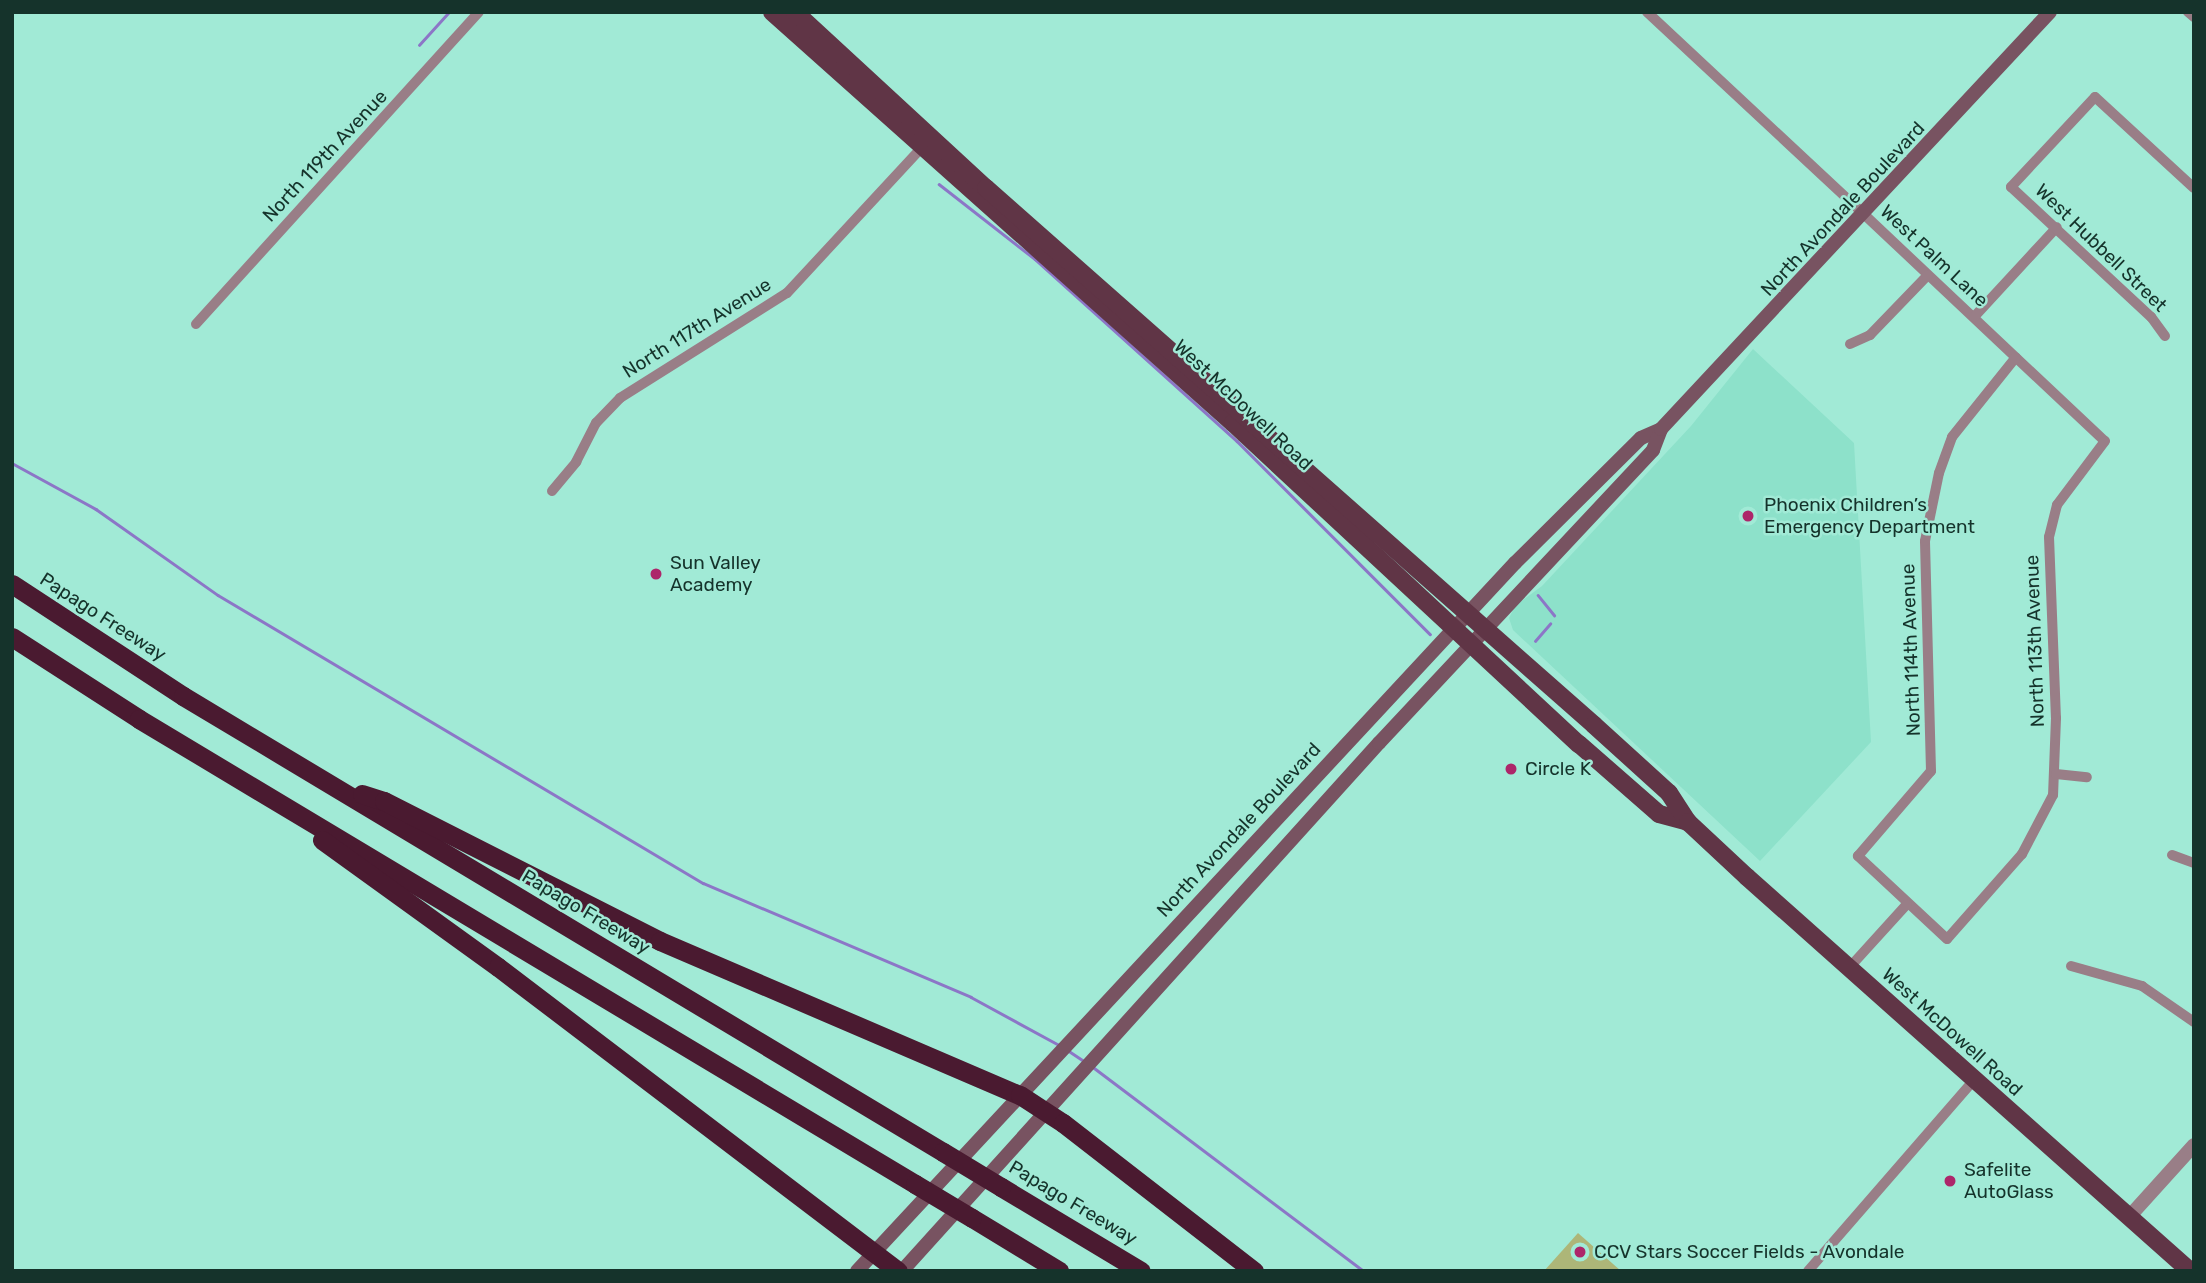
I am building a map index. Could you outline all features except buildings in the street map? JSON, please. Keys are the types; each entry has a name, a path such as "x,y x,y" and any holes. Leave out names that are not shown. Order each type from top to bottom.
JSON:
{"highway":[{"name":"Papago Freeway","path":"12,584 183,696 1141,1271"},
{"path":"12,637 276,801 1059,1271"},
{"path":"332,786 384,801 660,941 1020,1095 1254,1271"},
{"path":"276,801 355,868 498,967 873,1254 900,1271"}],"main road":[{"name":"West McDowell Road","path":"772,12 1468,613 1669,793 1688,822 2190,1271"},
{"name":"West McDowell Road","path":"795,12 926,143 1224,415 1453,630 1659,814 1688,822"},
{"name":"North Avondale Boulevard","path":"857,1271 1468,613 1641,438 1661,429 1865,215 2050,12"},
{"name":"North Avondale Boulevard","path":"900,1271 1110,1046 1470,645 1653,450 1661,429"},
{"path":"1268,830 1286,848"}],"street":[{"name":"North 119th Avenue","path":"196,324 479,12"},
{"name":"West Palm Lane","path":"1647,12 2105,441"},
{"path":"2188,12 2194,17"},
{"name":"West Hubbell Street","path":"2165,336 2151,317 2011,187 2095,97 2194,188"},
{"name":"North 117th Avenue","path":"552,491 576,463 596,424 620,398 786,293 926,143"},
{"path":"1974,317 2057,227"},
{"path":"1850,344 1870,335 1928,275"},
{"name":"North 114th Avenue","path":"1907,904 1858,856 1931,771 1925,541 1939,473 1952,437 2016,357"},
{"name":"North 113th Avenue","path":"1907,904 1947,939 2022,855 2042,820 2056,774 2049,537 2057,505 2105,441"},
{"path":"2056,774 2087,777"},
{"path":"2172,855 2194,863"},
{"path":"1849,968 1907,904"},
{"path":"2071,966 2142,986 2194,1022"},
{"path":"1808,1271 1975,1080"},
{"path":"2129,1217 2194,1145"}],"shaded area":[{"path":"1753,349 1854,443 1871,742 1760,861 1513,630 1509,618 1515,606 1542,586 1691,426"},
{"name":"CCV Stars Soccer Fields - Avondale","path":"1578,1233 1621,1271 1544,1271"}],"waterway":[{"path":"419,45 449,12"},
{"path":"939,184 1035,259 1237,441 1430,634"},
{"path":"12,463 96,509 218,595 703,883 971,997 1061,1046"},
{"path":"1538,595 1554,615"},
{"path":"1535,641 1550,624"},
{"path":"1069,1051 1084,1061"},
{"path":"1093,1067 1364,1271"}],"place":[{"name":"Phoenix Children’s Emergency Department","path":"1748,516"},
{"name":"Sun Valley Academy","path":"656,574"},
{"name":"Circle K","path":"1511,769"},
{"name":"Safelite AutoGlass","path":"1950,1181"},
{"name":"CCV Stars Soccer Fields - Avondale","path":"1580,1252"}]}
